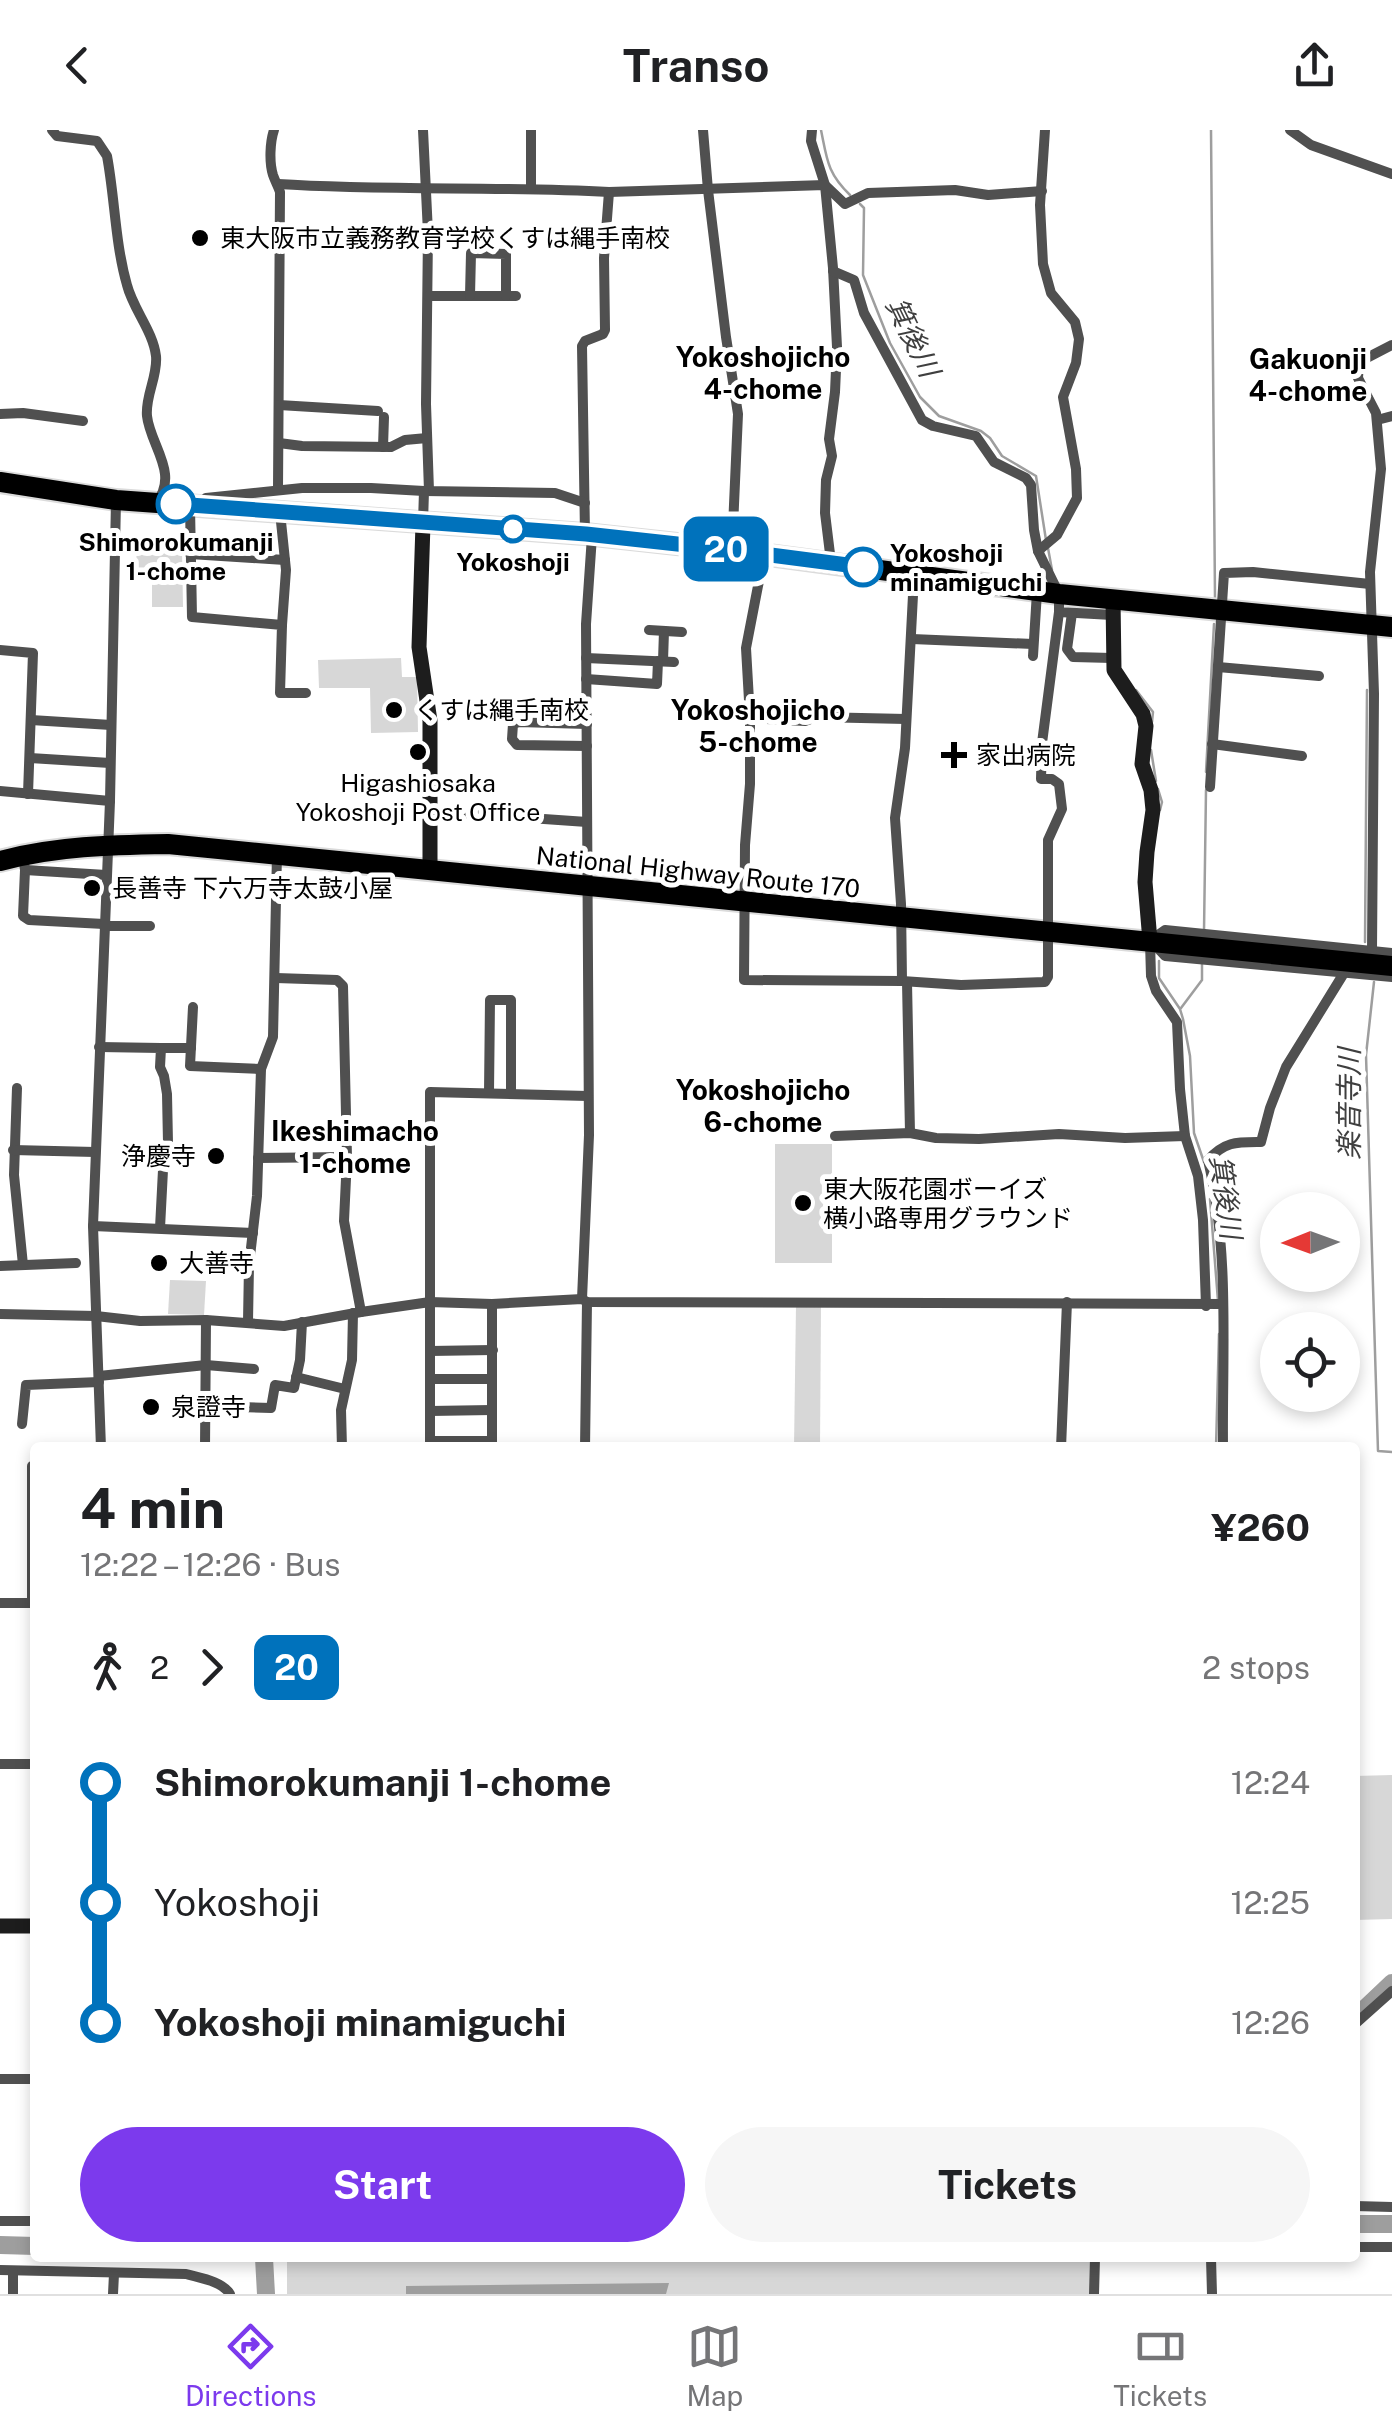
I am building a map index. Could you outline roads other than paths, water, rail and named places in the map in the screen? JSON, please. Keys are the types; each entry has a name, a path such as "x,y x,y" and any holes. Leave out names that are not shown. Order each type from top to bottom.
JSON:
{"highway":[{"path":"0,482 116,500 174,504 279,501 422,524 589,535 764,554 1036,591 1059,603 1222,610 1392,628"},
{"name":"National Highway Route 170","path":"0,860 24,862 107,845 168,844 1392,966"}],"street":[{"path":"52,130 57,136 97,141 107,156 121,264 129,292 156,351 147,416 163,457 162,496 174,504 190,554 192,617 282,625"},
{"path":"274,130 270,140 273,177 278,184 279,501 286,570 280,693 306,692"},
{"path":"423,130 428,296 427,491 422,524 418,648 430,721 430,869"},
{"path":"531,130 531,188"},
{"path":"703,130 738,414 732,550"},
{"path":"812,130 811,141 824,186 838,348 829,439 832,456 826,480 825,514 831,563"},
{"path":"1038,551 1056,534 1077,498 1063,397 1080,338 1076,322 1051,293 1043,264 1040,205 1045,130"},
{"path":"1290,130 1312,145 1392,174"},
{"path":"278,184 609,192 824,186 845,204 868,193 956,190 988,195 1042,191"},
{"path":"585,1442 589,535 582,346 605,330 604,258 609,192"},
{"path":"428,296 470,296 511,296 506,254 471,253 470,296"},
{"path":"764,554 746,648 750,784 745,845 744,980 1045,982 1048,840 1062,809 1059,784 1041,779 1059,603 1038,551 1031,485 1026,478 994,462 976,436 922,420 864,313 854,280 834,271"},
{"path":"1372,951 1374,694 1370,584 1381,469 1377,420 1358,378 1359,362 1392,345"},
{"path":"279,405 381,414 383,447"},
{"path":"0,414 24,413 83,421"},
{"path":"1377,420 1392,416"},
{"path":"279,443 392,448 405,440 426,438"},
{"path":"279,501 371,488 555,494 585,504"},
{"path":"102,1442 93,1226 110,801 116,500"},
{"path":"190,554 285,560"},
{"path":"1210,787 1224,573 1253,572 1370,584"},
{"path":"910,1133 895,818 905,748 914,574"},
{"path":"912,638 1033,650 1036,591"},
{"path":"1059,603 1072,612 1112,607 1114,670 1144,714 1142,764 1154,810 1146,882 1151,976 1176,1022 1185,1136 1198,1176 1206,1253 1206,1306"},
{"path":"1072,612 1067,649 1073,657 1112,658"},
{"path":"649,630 682,632"},
{"path":"586,680 657,684 665,661 664,630"},
{"path":"0,650 33,653 28,794"},
{"path":"586,658 665,661"},
{"path":"1218,667 1319,676"},
{"path":"750,718 906,718"},
{"path":"31,720 110,725"},
{"path":"586,746 517,745 512,739 513,724 519,722 587,724"},
{"path":"1212,744 1302,756"},
{"path":"30,758 110,763"},
{"path":"0,791 110,801"},
{"path":"431,811 587,822"},
{"path":"248,1322 261,1069 272,1037 276,978 277,854"},
{"path":"106,875 24,862 23,916 28,920 150,926"},
{"path":"1150,940 1165,930 1392,953"},
{"path":"1150,940 1165,956 1392,978"},
{"path":"1223,1442 1223,1304 1216,1192 1208,1160 1218,1148 1237,1142 1261,1142 1286,1067 1344,973"},
{"path":"276,978 337,980 343,986 347,1157 344,1221 357,1312 341,1410 342,1442"},
{"path":"488,1093 490,1000 511,1000 511,1094"},
{"path":"193,1007 190,1066 261,1069"},
{"path":"99,1047 191,1048"},
{"path":"160,1228 168,1142 161,1048"},
{"path":"17,1088 14,1175 24,1265"},
{"path":"430,1442 430,1092 588,1096"},
{"path":"835,1136 1185,1136"},
{"path":"14,1150 95,1152"},
{"path":"258,1158 347,1157"},
{"path":"0,1174 14,1175"},
{"path":"93,1226 253,1233"},
{"path":"0,1266 76,1263"},
{"path":"0,1314 284,1326 430,1302 1223,1304"},
{"path":"1061,1442 1066,1302"},
{"path":"492,1304 492,1442"},
{"path":"205,1442 206,1320"},
{"path":"206,1406 271,1408 275,1385 294,1388 302,1348 302,1322"},
{"path":"430,1351 493,1350"},
{"path":"22,1424 26,1385 206,1365 254,1368"},
{"path":"296,1376 345,1389"},
{"path":"430,1378 492,1379"},
{"path":"430,1411 492,1410"},
{"path":"0,1602 30,1602"},
{"path":"0,1764 30,1764"},
{"path":"0,1926 30,1926"},
{"path":"1360,2020 1392,1991"},
{"path":"0,2079 30,2079"},
{"path":"1360,2206 1392,2206"},
{"path":"0,2220 30,2221"},
{"path":"1360,2247 1392,2247"},
{"path":"147,2262 147,2273"},
{"path":"1094,2294 1095,2262"},
{"path":"1212,2262 1212,2294"},
{"path":"13,2294 6,2271 186,2274 214,2282 230,2294"},
{"path":"113,2294 114,2274"}],"waterway":[{"name":"箕後川","path":"821,130 832,172 850,195"},
{"path":"1211,130 1215,598"},
{"name":"箕後川","path":"860,204 864,208 863,275 890,343 920,397 939,416 981,431 1002,456 1036,476 1046,540"},
{"name":"箕後川","path":"1048,548 1052,570"},
{"path":"1206,772 1214,624"},
{"name":"箕後川","path":"1136,690 1153,712 1152,722"},
{"name":"楽音寺川","path":"1365,942 1367,690"},
{"name":"箕後川","path":"1151,750 1156,781"},
{"name":"箕後川","path":"1158,789 1160,810"},
{"path":"1204,931 1206,790"},
{"name":"箕後川","path":"1159,961 1159,978 1183,1019 1190,1056 1194,1133 1204,1162"},
{"path":"1181,1008 1202,980 1202,964"},
{"name":"楽音寺川","path":"1374,982 1366,1055 1378,1451 1392,1452"},
{"name":"箕後川","path":"1210,1199 1218,1301"},
{"name":"箕後川","path":"1216,1442 1219,1334"},
{"path":"1360,2013 1392,1983"},
{"path":"1360,2224 1392,2224"},
{"path":"0,2245 30,2246"},
{"path":"264,2262 266,2294"}],"place":[{"name":"東大阪市立義務教育学校くすは縄手南校","path":"200,238"},
{"name":"Shimorokumanji 1-chome","path":"176,504"},
{"name":"Yokoshoji","path":"513,529"},
{"name":"Yokoshoji minamiguchi","path":"863,567"},
{"name":"くすは縄手南校","path":"394,710"},
{"name":"Higashiosaka Yokoshoji Post Office","path":"418,752"},
{"name":"家出病院","path":"954,755"},
{"name":"長善寺 下六万寺太鼓小屋","path":"92,888"},
{"name":"浄慶寺","path":"216,1156"},
{"name":"東大阪花園ボーイズ 横小路専用グラウンド","path":"803,1203"},
{"name":"大善寺","path":"159,1263"},
{"name":"泉證寺","path":"151,1407"}],"district":[{"name":"Yokoshojicho 4-chome","path":"763,373"},
{"name":"Gakuonji 4-chome","path":"1308,375"},
{"name":"Yokoshojicho 5-chome","path":"758,726"},
{"name":"Yokoshojicho 6-chome","path":"763,1106"},
{"name":"Ikeshimacho 1-chome","path":"355,1147"}]}
